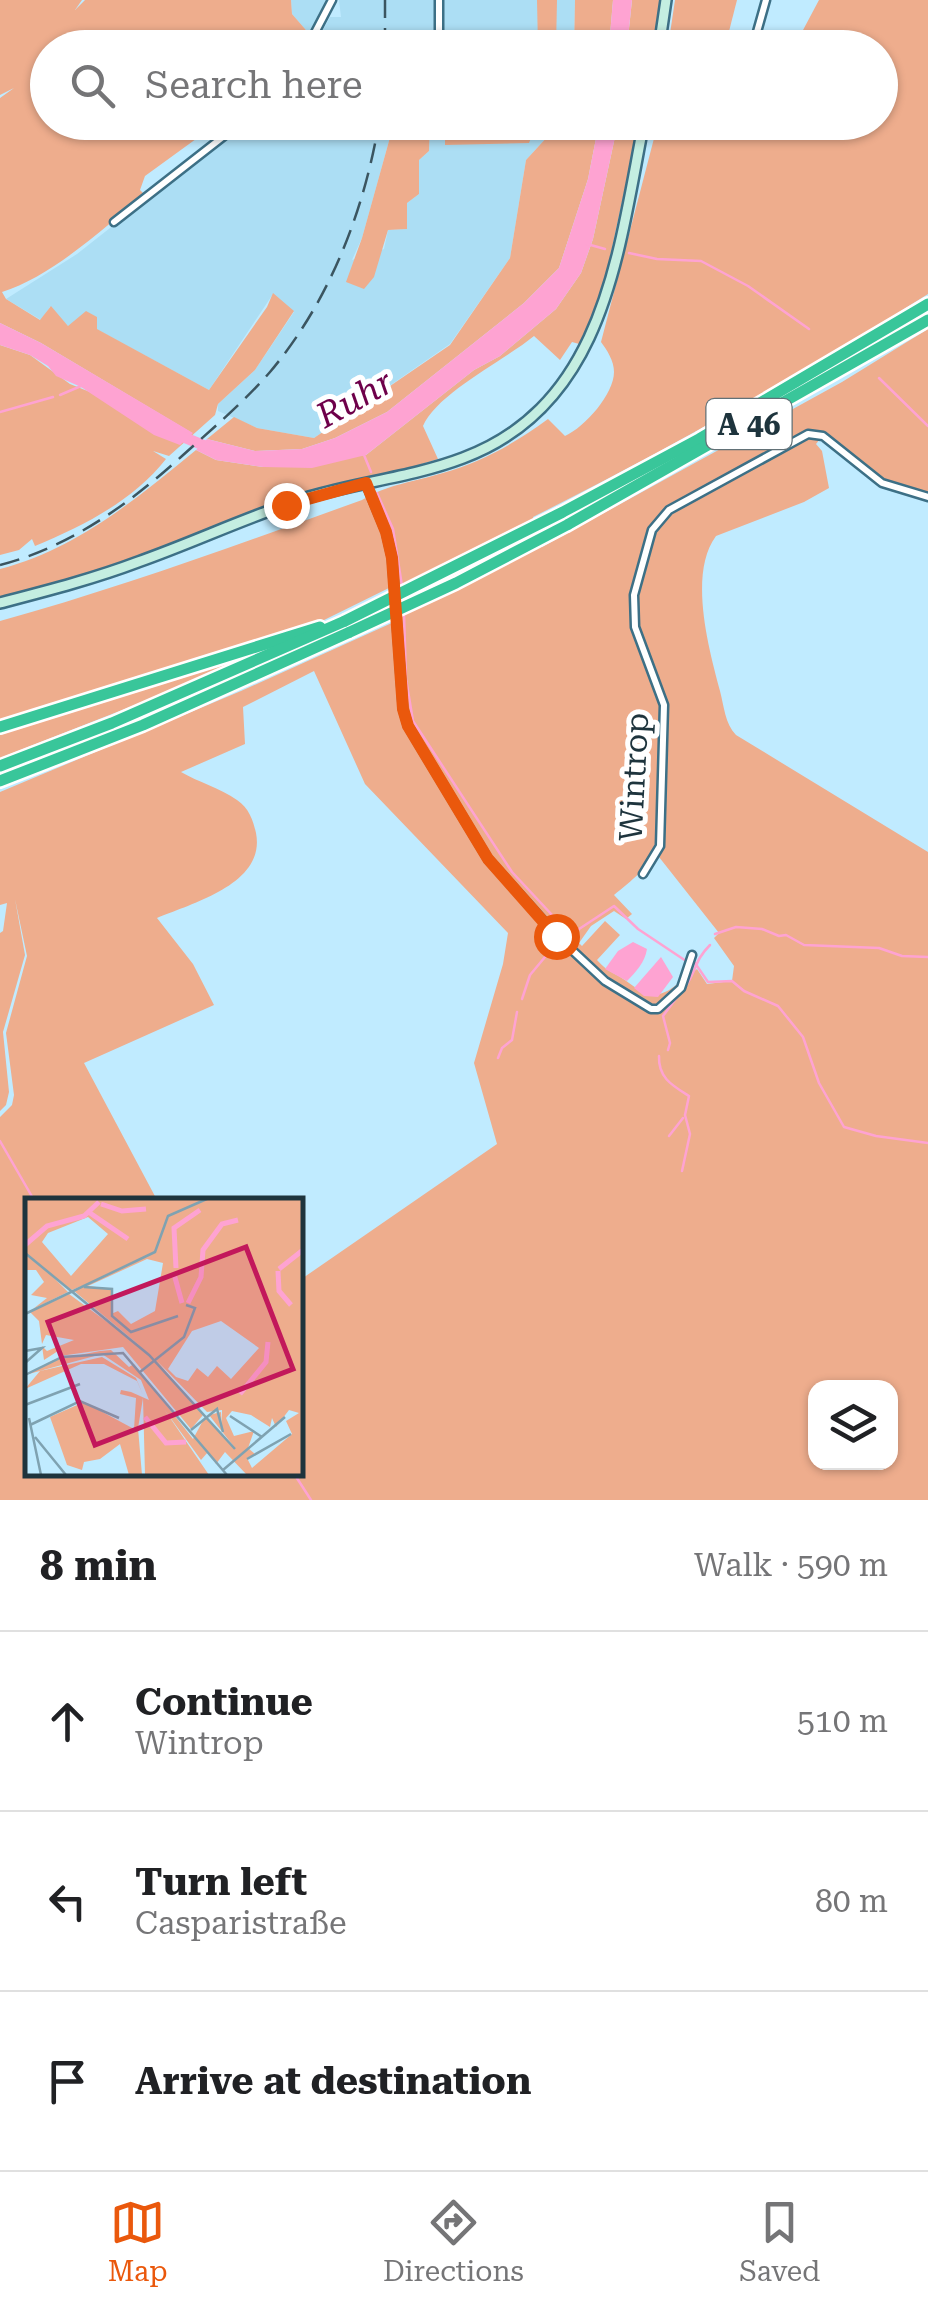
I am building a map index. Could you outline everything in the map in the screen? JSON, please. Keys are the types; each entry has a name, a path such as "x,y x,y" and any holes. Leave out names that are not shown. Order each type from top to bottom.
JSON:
{"highway":[{"name":"A 46","path":"564,519 928,304"},
{"name":"A 46","path":"0,781 143,725 564,519 928,320"},
{"name":"A 46","path":"0,766 348,626"},
{"path":"0,727 295,632 348,626"}],"main road":[{"path":"661,30 666,0"},
{"path":"0,604 137,563 286,505 464,458 501,441 534,418 561,389 583,353 598,317 640,140"}],"street":[{"path":"316,30 332,0"},
{"path":"439,0 440,30"},
{"path":"758,30 766,0"},
{"path":"114,222 219,140"},
{"name":"Wintrop","path":"643,874 660,846 664,705 635,627 634,595 657,521 669,510 808,434 823,436 882,483 928,497"},
{"path":"366,483 392,558 405,718 488,859 556,936 605,982 651,1009 658,1009 681,988 692,955"}],"shaded area":[{"path":"0,0 82,0 75,10 85,0 291,0 292,14 306,30 30,30 30,140 195,140 145,176 140,190 144,194 95,236 40,275 2,292 6,299 40,320 51,306 68,326 86,311 97,317 97,329 209,390 273,293 294,311 255,370 218,404 215,415 169,456 153,451 166,459 138,488 71,530 35,546 32,539 19,550 0,555 0,345 30,355 70,384 192,433 41,343 0,323 0,98 14,88 0,95"},
{"path":"291,0 329,0 315,30 306,30 292,14"},
{"path":"339,0 575,0 574,30 323,30 330,17 341,17"},
{"path":"537,0 557,0 556,30 538,30"},
{"path":"575,0 613,0 610,30 574,30"},
{"path":"613,0 632,0 629,30 610,30"},
{"path":"632,0 661,0 657,30 629,30"},
{"path":"675,0 737,0 729,30 671,30"},
{"path":"819,0 928,0 928,294 734,410 533,517 536,538 542,547 842,382 928,329 928,495 886,482 815,431 811,438 820,439 816,444 822,451 829,488 804,502 716,536 703,570 702,591 725,714 736,735 928,852 928,1500 0,1500 0,1117 12,1105 14,1095 6,1033 27,956 15,899 25,955 3,1032 9,1092 0,1111 0,933 7,903 0,905 0,792 394,622 391,587 320,622 0,724 0,621 137,579 391,487 458,468 498,451 548,419 565,436 589,418 609,390 614,372 601,342 654,140 898,140 898,30 803,30","holes":["650,528 656,529 635,594 638,626 666,701 663,845 659,857 719,933 714,938 734,966 732,981 707,984 697,969 671,989 657,994 640,990 597,960 620,935 605,921 582,946 579,943 591,926 614,911 626,919 632,914 614,895 634,879 658,845 663,702 633,626 631,589","314,671 365,784 508,933 503,964 474,1063 497,1144 302,1279 302,1475 25,1475 25,1198 156,1198 84,1063 214,1005 193,964 157,918 223,889 250,866 256,851 255,828 245,807 181,772 245,744 243,707"]},
{"path":"222,140 389,140 362,238 352,260 384,249 388,230 407,229 407,203 419,194 419,160 429,151 429,140 544,140 526,160 510,258 450,344 314,438 257,428 218,411 218,404 255,370 294,312 273,294 209,390 96,329 68,326 50,307 41,320 6,299 77,254"},
{"path":"389,140 429,140 429,151 419,160 419,194 407,203 407,229 388,230 374,277 364,289 346,282"},
{"path":"445,140 530,140 529,143 445,145"},
{"path":"544,140 596,140 588,179 559,268 524,303 387,412 335,438 302,449 255,451 207,439 234,417 257,428 314,438 450,345 510,258 526,160"},
{"path":"596,140 614,140 593,239 581,273 556,309 500,356 474,370 366,455 312,468 263,467 216,460 196,450 207,439 255,451 302,449 335,438 387,412 524,303 559,268 588,179"},
{"path":"614,140 635,140 607,271 583,345 572,342 560,360 534,336 457,389 423,426 438,459 241,519 80,578 0,599 0,569 55,549 80,535 128,504 196,450 216,460 263,467 366,455 474,370 500,356 556,309 581,273 593,239"},
{"path":"0,323 193,433 180,445 154,435 81,387 56,376 30,355 0,345"},
{"path":"269,648 163,694 0,758 0,731"},
{"path":"633,942 647,949 627,981 605,969 618,951"},
{"path":"661,957 673,977 658,997 644,996 634,988"}],"waterway":[{"path":"587,244 605,249"},
{"path":"629,253 701,261 748,286 809,329"},
{"path":"879,378 928,426"},
{"path":"60,395 81,386"},
{"path":"0,412 53,397"},
{"name":"Ruhr","path":"176,434 215,450"},
{"path":"364,455 371,472"},
{"path":"377,493 393,529 402,586"},
{"path":"404,614 406,679 413,721 512,872 567,931 573,933 614,906 638,929 686,961"},
{"path":"715,934 736,927 762,929 804,945 879,948 902,956 928,957"},
{"path":"522,999 530,975 555,945"},
{"path":"685,987 710,945"},
{"path":"695,963 708,982 732,981 744,991 778,1006 803,1037 819,1083 844,1127 928,1143"},
{"path":"668,1050 663,1016 680,993"},
{"path":"498,1058 512,1040 517,1012"},
{"path":"659,1056 664,1076 689,1096 685,1115 690,1134 682,1171"},
{"path":"669,1136 683,1118"},
{"path":"0,1141 33,1198"},
{"path":"295,1475 311,1500"}],"railway":[{"path":"385,0 385,30"},
{"path":"0,565 51,547 120,507 216,426 270,372 310,316 341,254 364,189 375,140"}],"route":[{"path":"286,505 366,483 392,558 403,709 408,726 488,859 556,936"}]}
